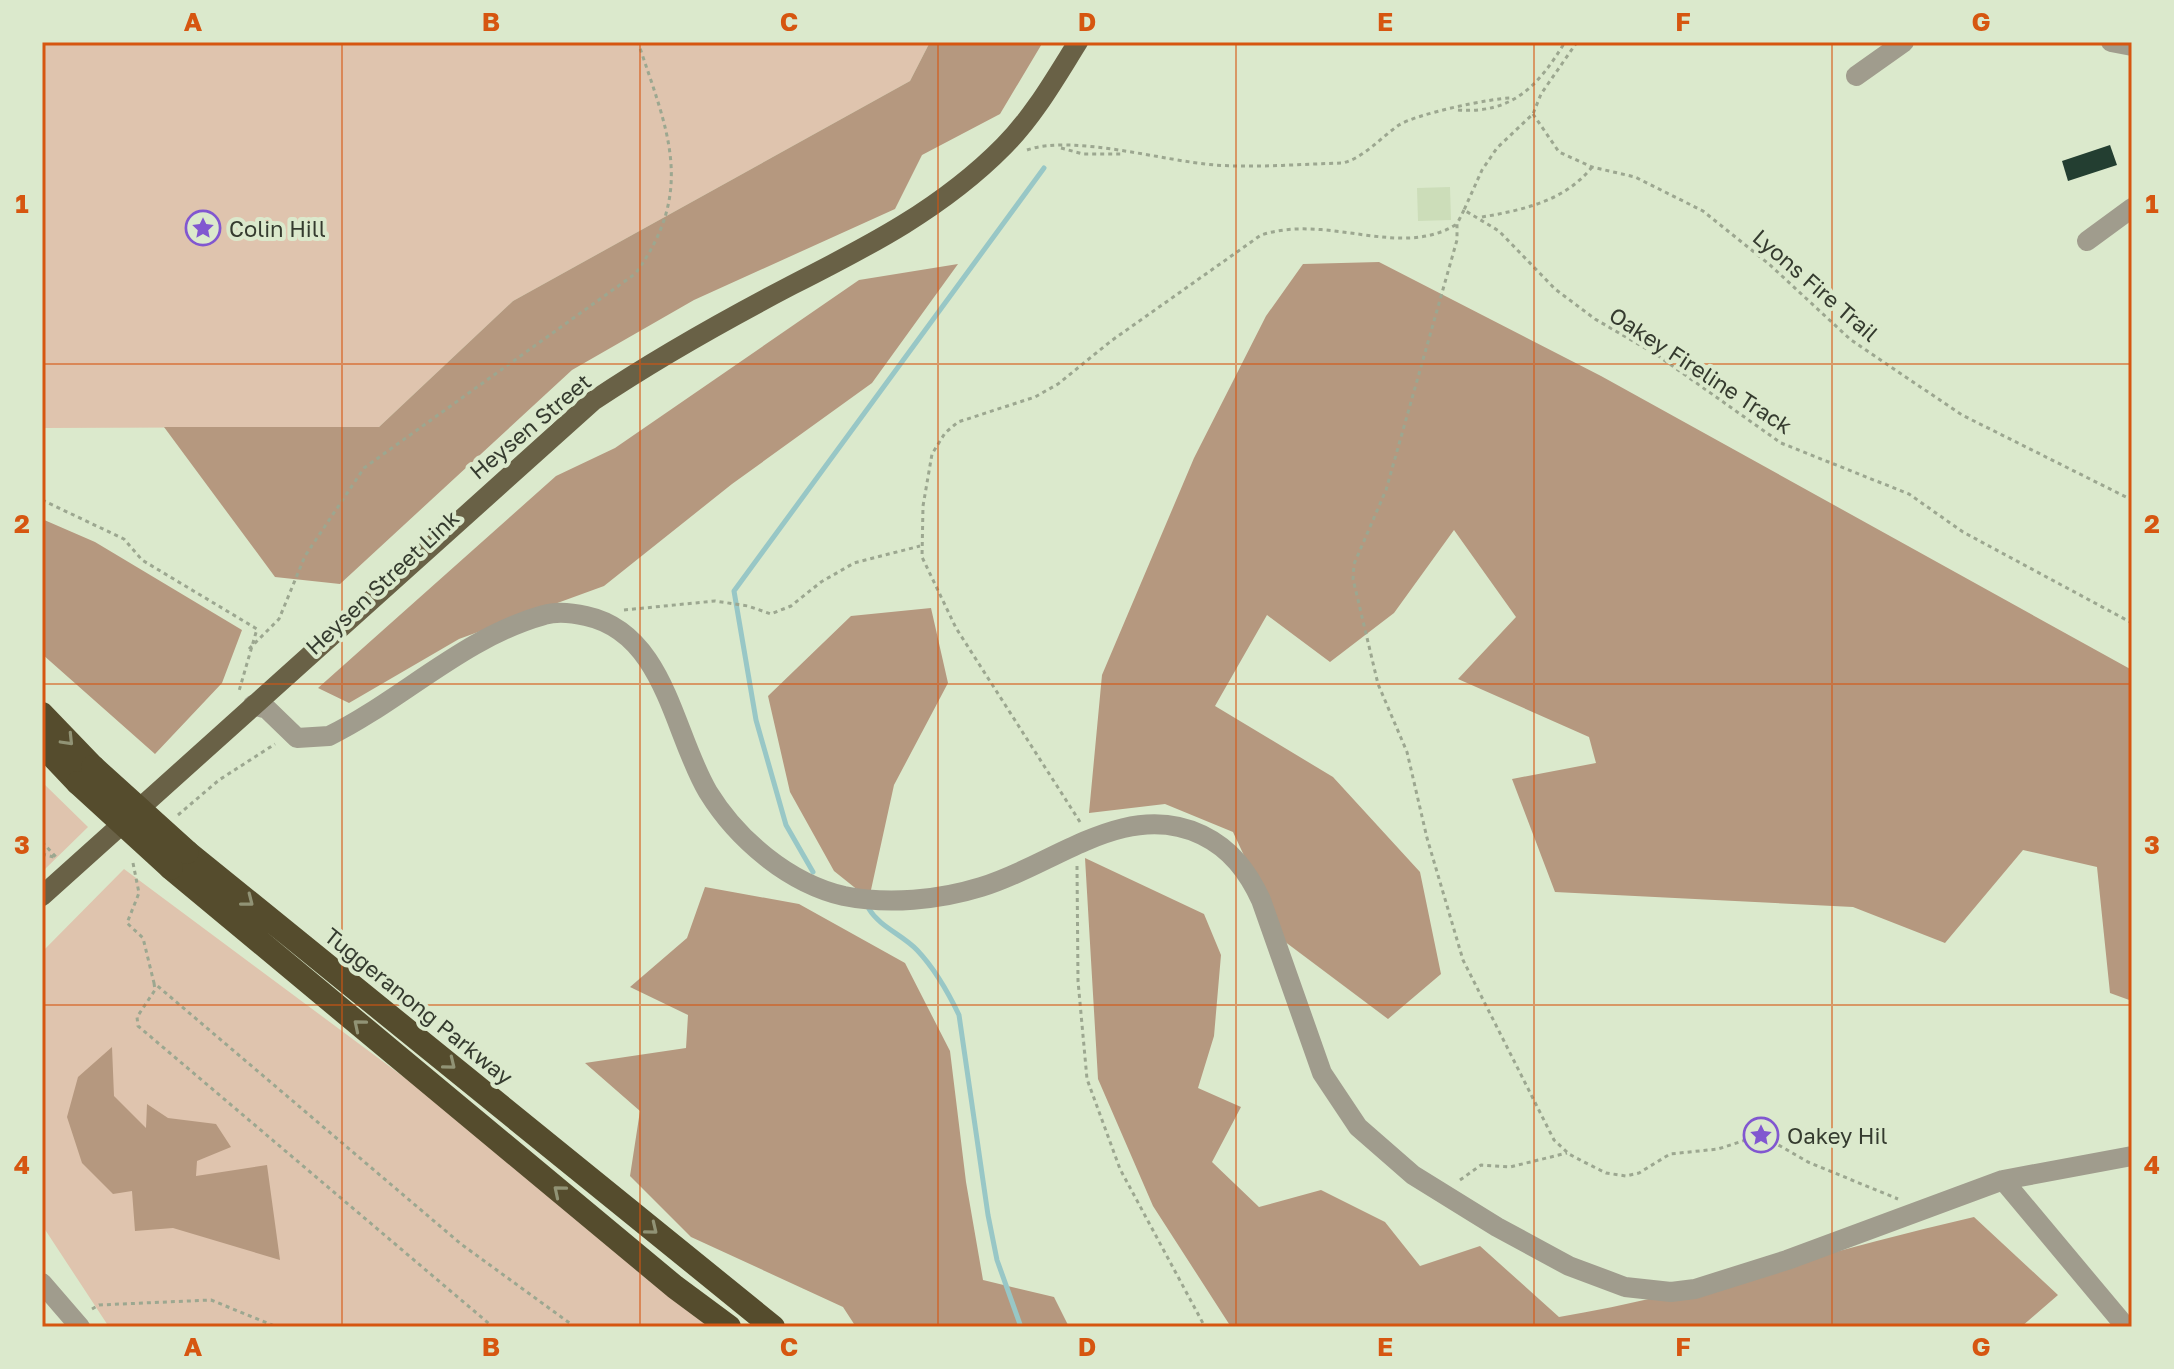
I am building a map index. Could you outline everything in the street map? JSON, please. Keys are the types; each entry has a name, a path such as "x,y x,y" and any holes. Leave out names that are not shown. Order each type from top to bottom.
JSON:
{"highway":[{"name":"Tuggeranong Parkway","path":"42,714 85,775"},
{"name":"Tuggeranong Parkway","path":"42,745 85,775 179,860 675,1287 729,1327"},
{"name":"Tuggeranong Parkway","path":"179,860 773,1327"}],"main road":[{"name":"Heysen Street","path":"42,896 593,401 675,347 870,246 955,190 1005,145 1025,122 1078,42"}],"street":[{"path":"1856,76 1904,42"},
{"path":"2111,42 2132,46"},
{"path":"2087,241 2132,208"},
{"path":"253,705 267,709 290,734 316,739 338,732 509,627 547,614 601,619 621,631 653,667 694,763 728,820 749,843 804,880 842,895 885,901 946,896 984,887 1084,842 1141,823 1158,822 1197,833 1233,857 1249,876 1261,900 1300,1018 1322,1073 1341,1105 1375,1144 1449,1198 1569,1266 1625,1287 1671,1292 1695,1289 1787,1260 2003,1180 2132,1156"},
{"path":"2003,1180 2126,1327"},
{"path":"42,1283 78,1324"}],"path":[{"path":"249,649 279,619 305,556 364,468 635,274 655,247 672,197 670,140 638,42"},
{"path":"1456,109 1492,108 1540,81 1565,42"},
{"path":"1577,42 1541,94 1533,114 1497,148 1475,183 1457,224 1457,240 1390,477 1354,564 1353,579 1378,684 1407,752 1427,838 1463,960 1547,1130 1567,1153 1606,1173 1633,1175 1670,1154 1718,1149 1761,1135 1808,1162 1920,1209"},
{"path":"1058,146 1083,154 1123,154 1238,166 1343,163 1355,160 1405,121 1481,100 1512,98"},
{"name":"Lyons Fire Trail","path":"1533,114 1559,152 1592,167 1635,177 1703,211 1769,264 1823,318 1962,415 2132,500"},
{"path":"1018,154 1031,148 1090,145 1123,154"},
{"path":"1481,218 1544,203 1583,179 1592,167"},
{"name":"Oakey Fireline Track","path":"1464,210 1481,218 1565,297 1595,319 1657,355 1781,443 1909,494 1963,532 2132,623"},
{"path":"1205,1327 1120,1169 1087,1079 1078,981 1084,842 956,628 920,546 932,454 945,433 958,422 1035,397 1058,384 1111,341 1261,235 1285,227 1328,228 1404,239 1438,236 1457,224"},
{"path":"42,500 124,539 142,560 257,629 239,692 253,705"},
{"path":"601,619 633,607 700,601 740,605 771,614 791,606 821,582 854,563 920,546"},
{"path":"177,817 219,780 290,734"},
{"path":"42,854 57,858"},
{"path":"132,860 139,893 127,923 143,938 155,990 137,1017 138,1026 493,1327"},
{"path":"154,983 461,1244 575,1327"},
{"path":"1449,1198 1458,1182 1481,1165 1510,1167 1567,1153"},
{"path":"78,1324 99,1305 211,1300 277,1327"},
{"path":"42,1322 46,1327"}],"shaded area":[{"path":"42,42 930,42 910,81 513,301 379,427 42,428"},
{"path":"930,42 1043,42 1000,114 922,155 895,209 694,300 572,370 340,584 275,577 164,427 379,427 513,301 910,81"},
{"path":"1450,187 1451,220 1418,221 1417,188"},
{"path":"1379,262 1601,376 2132,670 2132,1001 2110,993 2097,867 2023,850 1945,943 1853,907 1555,892 1512,779 1596,763 1589,737 1458,679 1516,617 1454,530 1394,613 1330,662 1267,615 1215,706 1333,777 1420,872 1441,974 1388,1019 1284,941 1233,832 1165,804 1089,813 1102,675 1194,458 1266,316 1303,264"},
{"path":"958,264 872,383 732,484 604,586 459,639 349,703 318,688 556,476 615,448 859,280"},
{"path":"42,519 95,542 242,630 222,683 155,754 42,654"},
{"path":"931,608 948,683 894,785 869,899 834,871 790,792 768,696 851,616"},
{"path":"42,782 88,827 42,872"},
{"path":"1085,858 1204,914 1221,955 1214,1036 1198,1088 1241,1107 1212,1162 1259,1207 1321,1190 1385,1222 1420,1266 1480,1246 1559,1317 1663,1296 1974,1217 2058,1295 2021,1327 1231,1327 1153,1206 1098,1079"},
{"path":"124,869 518,1162 731,1327 109,1327 42,1225 42,952"},
{"path":"705,887 799,904 905,963 950,1051 966,1182 983,1280 1054,1297 1069,1327 856,1327 843,1307 691,1237 630,1176 640,1111 585,1063 686,1048 688,1015 630,987 687,938"},
{"path":"112,1047 114,1096 146,1128 147,1104 168,1118 216,1124 231,1147 197,1161 196,1176 267,1165 280,1260 173,1228 135,1231 132,1191 113,1194 82,1163 67,1117 78,1077"}],"building":[{"path":"2110,145 2117,165 2068,181 2062,161"}],"waterway":[{"path":"813,872 786,825 756,720 734,591 1044,168"},
{"path":"869,909 879,921 924,957 959,1015 988,1215 997,1260 1021,1327"}],"place":[{"name":"Colin Hill","path":"203,228"},
{"name":"Oakey Hil","path":"1761,1135"}]}
